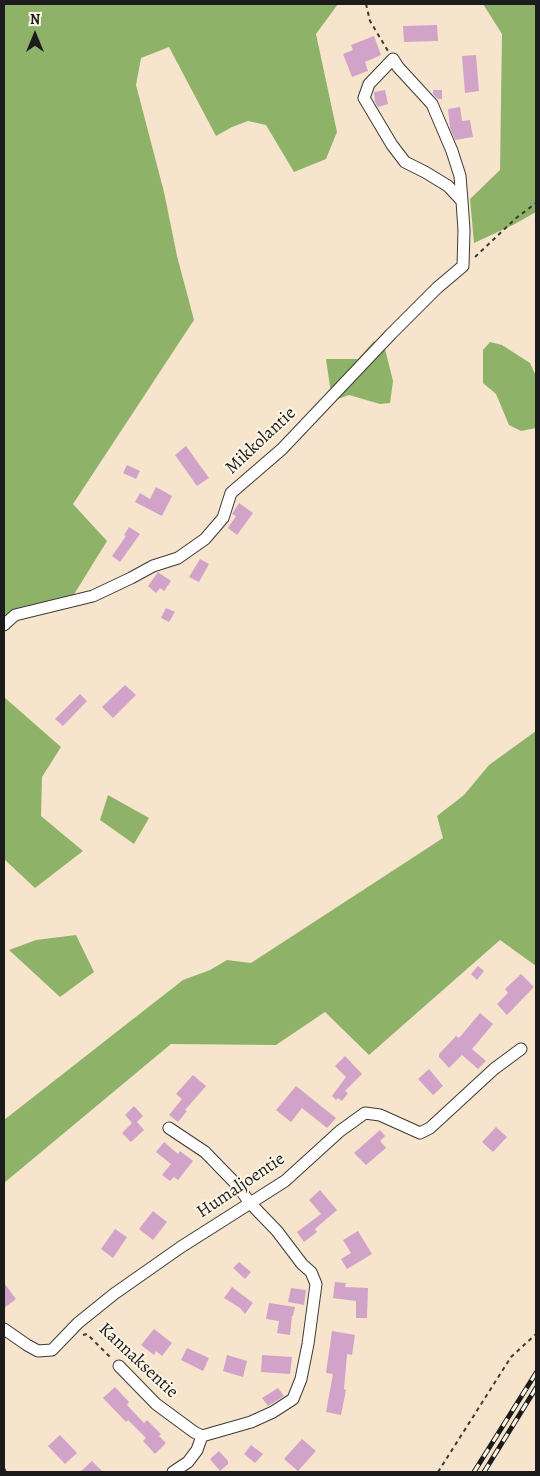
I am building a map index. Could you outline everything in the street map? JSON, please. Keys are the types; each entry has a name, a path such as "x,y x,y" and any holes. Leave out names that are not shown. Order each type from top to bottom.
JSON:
{"street":[{"path":"462,201 448,186 405,162 392,145 364,98 369,84 393,59 432,104 452,151 460,176 462,201 464,230 463,266"},
{"name":"Mikkolantie","path":"4,625 15,615 93,596 153,566 178,558 205,539 223,518 231,493 282,449 391,334 437,288 463,266"},
{"name":"Humaljoentie","path":"4,1328 38,1351 52,1350 78,1322 114,1294 181,1247 285,1181 340,1131 365,1113 380,1115 420,1133 430,1128 494,1069 521,1049"},
{"path":"169,1128 205,1152 237,1185 250,1203 277,1231 302,1264 311,1272 316,1284 302,1379 293,1399 273,1412 251,1422 202,1436 197,1450 188,1462 173,1472"},
{"name":"Kannaksentie","path":"120,1366 156,1404 202,1436"}],"path":[{"path":"366,4 370,21 393,59"},
{"path":"463,266 515,218 536,203"},
{"name":"Kannaksentie","path":"79,1336 86,1334 120,1366"},
{"path":"438,1472 511,1357 536,1334"},
{"path":"4,1468 6,1472"}],"green space":[{"path":"4,4 338,4 316,34 337,132 326,159 294,172 266,125 248,121 216,136 169,47 141,58 136,85 164,192 177,256 194,320 73,504 107,541 73,596 4,618"},
{"path":"483,4 536,4 536,212 474,243 470,199 500,170 502,34"},
{"path":"374,341 385,349 393,381 390,403 380,404 349,395 338,399 330,387 326,359 358,359"},
{"path":"490,342 502,345 530,363 536,376 536,428 521,431 509,425 496,394 483,383 483,350"},
{"path":"4,697 61,747 42,777 41,816 83,851 35,888 4,859"},
{"path":"536,731 536,966 500,940 369,1055 325,1012 276,1045 171,1044 4,1183 4,1120 183,980 210,970 227,960 251,963 443,838 437,816 464,795 489,765"},
{"path":"108,795 149,818 134,844 100,820"},
{"path":"76,935 94,972 60,997 9,950 36,940"}],"building":[{"path":"437,25 438,41 404,42 403,26"},
{"path":"374,36 381,55 365,62 368,71 352,77 343,54 353,50 351,45"},
{"path":"476,55 479,91 465,93 462,56"},
{"path":"385,90 388,104 378,107 375,102 374,92"},
{"path":"433,90 442,90 442,99 438,99 433,94"},
{"path":"460,107 462,121 470,120 473,137 455,140 450,128 448,109"},
{"path":"186,446 209,478 197,486 175,455"},
{"path":"127,465 140,471 136,479 123,473"},
{"path":"156,487 172,496 162,516 135,502 140,493 150,499"},
{"path":"239,503 253,513 237,535 228,528 236,516 232,514"},
{"path":"129,527 140,534 120,562 112,556 126,536 124,535"},
{"path":"200,559 209,564 199,582 189,577"},
{"path":"158,572 171,581 164,591 160,588 156,593 148,586"},
{"path":"166,608 175,612 169,622 161,618"},
{"path":"125,685 136,695 113,718 102,707"},
{"path":"80,694 87,701 63,726 55,719"},
{"path":"478,966 484,971 477,980 471,974"},
{"path":"521,974 534,987 507,1015 497,1004 508,993 505,989"},
{"path":"480,1013 493,1024 472,1049 486,1061 478,1069 462,1055 449,1068 439,1057 439,1054 456,1036 459,1038"},
{"path":"345,1056 362,1074 345,1091 348,1093 342,1101 338,1098 336,1100 332,1096 346,1077 335,1066"},
{"path":"429,1069 443,1086 433,1095 418,1079"},
{"path":"193,1075 206,1086 185,1110 187,1111 178,1122 169,1115 182,1099 176,1094"},
{"path":"296,1086 336,1118 327,1128 302,1108 291,1122 276,1110"},
{"path":"134,1106 143,1116 137,1122 144,1130 131,1142 122,1133 132,1123 125,1115"},
{"path":"496,1127 507,1137 493,1152 482,1142"},
{"path":"380,1130 385,1136 380,1141 386,1148 366,1165 354,1153"},
{"path":"164,1142 178,1154 180,1151 193,1161 178,1180 174,1177 170,1181 162,1175 171,1164 156,1152"},
{"path":"320,1190 337,1210 315,1229 317,1232 304,1242 297,1232 321,1214 309,1200"},
{"path":"153,1211 167,1222 153,1240 139,1229"},
{"path":"115,1229 127,1237 113,1258 101,1249"},
{"path":"358,1231 372,1254 347,1269 341,1259 351,1253 343,1240"},
{"path":"239,1262 251,1272 245,1279 233,1268"},
{"path":"335,1282 346,1283 345,1287 368,1288 367,1318 356,1318 356,1301 333,1298"},
{"path":"4,1283 16,1299 4,1308"},
{"path":"232,1287 253,1303 245,1314 240,1308 224,1298"},
{"path":"291,1288 306,1290 304,1305 288,1302"},
{"path":"269,1303 295,1307 290,1335 277,1333 279,1321 266,1319"},
{"path":"154,1329 172,1343 162,1356 156,1351 154,1355 141,1345"},
{"path":"332,1331 355,1335 352,1355 347,1354 344,1389 346,1390 341,1415 326,1412 333,1374 326,1373"},
{"path":"187,1348 209,1358 203,1371 181,1360"},
{"path":"227,1355 247,1361 243,1377 223,1371"},
{"path":"262,1355 292,1357 290,1374 261,1372"},
{"path":"115,1387 129,1402 127,1405 144,1423 147,1420 161,1434 159,1436 166,1443 155,1454 143,1441 146,1438 128,1420 126,1422 103,1398"},
{"path":"278,1388 284,1396 268,1406 262,1398"},
{"path":"60,1435 77,1453 65,1464 48,1446"},
{"path":"302,1439 316,1451 298,1471 284,1459"},
{"path":"251,1445 263,1454 255,1463 244,1454"},
{"path":"219,1451 228,1461 228,1464 220,1471 210,1459"},
{"path":"92,1461 103,1472 80,1472"}],"railway":[{"path":"474,1472 536,1373"},
{"path":"484,1472 536,1388"}]}
